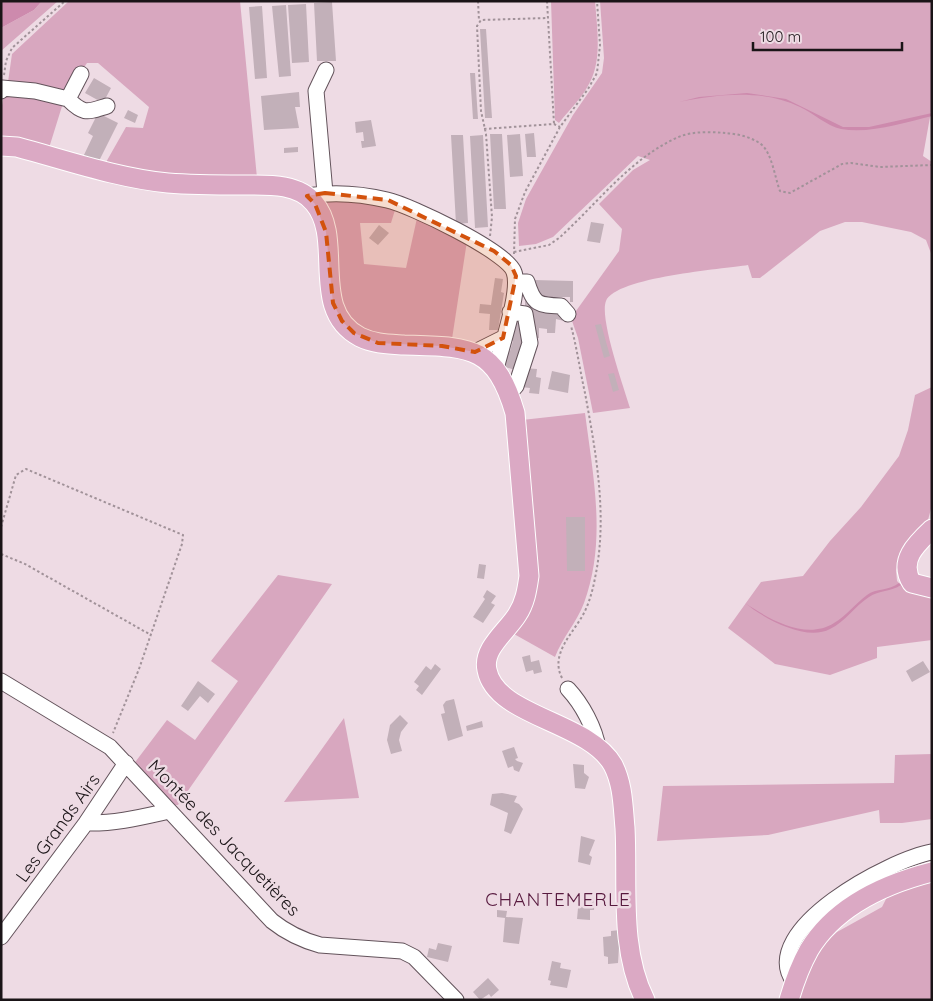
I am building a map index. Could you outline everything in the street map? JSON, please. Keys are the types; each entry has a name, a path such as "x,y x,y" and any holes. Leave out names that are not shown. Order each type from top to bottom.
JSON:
{"main road":[{"path":"1,146 17,147 167,183 270,185 316,194 316,204 323,218 332,298 336,311 348,328 360,337 378,343 442,346 475,352 496,369 510,394 516,413 529,576 524,601 517,615 492,648 486,668 489,679 507,699 580,735 598,748 613,766 623,801 628,943 645,1000"},
{"path":"932,529 917,543 910,553 906,567 912,583 932,588"},
{"path":"792,991 809,950 818,937 856,903 899,881 932,872"}],"street":[{"path":"326,70 316,91 316,194 388,200 427,216 513,259 516,282 496,369"},
{"path":"68,100 80,74"},
{"path":"2,89 35,91 68,100 84,112 107,106"},
{"path":"516,282 527,282 532,299 540,305 561,306 565,308 568,314"},
{"path":"510,312 525,314 530,343 516,386 510,394"},
{"path":"475,352 503,338"},
{"name":"Montée des Jacquetières","path":"1,681 87,731 110,747 272,921 284,930 308,942 320,945 402,951 414,957 456,1000"},
{"path":"568,688 576,697 596,736 598,748"},
{"name":"Les Grands Airs","path":"1,938 86,823 126,763"},
{"path":"86,823 100,824 169,811"},
{"path":"792,991 786,965 788,955 806,924 823,908 865,878 904,859 932,852"}],"path":[{"path":"2,89 6,61 12,48 65,1"},
{"path":"478,1 479,21 477,26 481,110 492,226 485,246"},
{"path":"547,1 554,124"},
{"path":"597,1 600,51 597,73 588,89 560,127 518,207 514,226 513,259 549,245 560,238 640,160 681,136 714,132 750,138 762,146 769,157 780,191 790,193 842,164 851,163 880,167 932,165"},
{"path":"479,21 547,18"},
{"path":"484,129 554,124 560,127"},
{"path":"568,314 594,451 601,531 597,568 590,600 563,646 558,660 560,676 568,688"},
{"path":"1,527 16,475 26,469 183,535 182,544 151,635 113,733"},
{"path":"1,554 25,564 151,635"}],"highlighted area":[{"path":"325,193 388,200 494,251 511,265 516,276 503,338 475,352 442,346 378,343 354,333 342,321 333,303 326,232 315,204 307,196"}],"shaded area":[{"path":"1,1 42,1 34,10 1,28"},
{"path":"42,1 58,1 1,51 1,28 34,10"},
{"path":"69,1 240,1 257,178 171,178 105,164 126,127 143,128 149,107 98,63 87,63 66,94 8,82 12,54"},
{"path":"551,1 595,1 597,53 594,73 580,98 559,123 555,120"},
{"path":"600,1 932,1 932,106 923,156 932,162 932,256 926,240 911,232 862,222 845,222 820,231 760,278 752,278 748,265 671,276 629,286 614,293 606,301 605,310 613,353 630,408 593,413 578,338 571,318 619,251 622,229 599,204 633,170 650,160 638,156 553,237 536,244 519,246 518,223 526,199 573,115 602,73 604,58"},
{"path":"747,93 786,99 843,127 869,127 932,113 932,116 875,129 852,130 836,127 786,101 756,95 725,95 679,102 699,97"},
{"path":"4,94 63,103 49,148 1,139 1,111"},
{"path":"322,199 367,200 395,210 391,223 360,223 364,264 406,268 417,218 467,241 452,339 372,335 345,314"},
{"path":"932,387 932,505 928,520 905,544 896,570 897,581 907,591 932,593 932,640 877,647 877,658 830,675 775,664 728,628 761,582 803,576 830,541 861,507 899,456 908,430 915,395"},
{"path":"585,413 596,508 595,556 591,580 584,603 555,657 514,634 530,608 522,420"},
{"path":"278,575 332,584 178,805 171,805 133,765 167,720 195,740 238,681 211,661"},
{"path":"899,583 901,585 869,597 835,626 820,632 809,633 785,626 762,615 745,603 788,626 812,630 834,623 874,591 895,586"},
{"path":"344,718 359,798 284,802"},
{"path":"932,754 932,819 902,823 880,823 879,810 768,835 657,841 663,786 894,783 895,755"},
{"path":"932,880 932,1000 798,1000 810,966 824,944 837,932 882,907 889,893"}],"building":[{"path":"332,2 336,61 317,61 314,3"},
{"path":"306,4 309,62 292,63 288,5"},
{"path":"286,5 291,76 279,77 272,6"},
{"path":"262,6 267,78 255,79 249,7"},
{"path":"480,29 486,29 492,118 485,118"},
{"path":"470,73 475,73 478,119 473,119"},
{"path":"94,78 111,88 103,103 85,93"},
{"path":"299,92 300,107 295,107 299,128 264,130 261,96"},
{"path":"128,110 138,115 135,123 124,118"},
{"path":"98,113 118,123 99,161 83,157 93,136 88,133"},
{"path":"371,120 376,146 362,148 361,141 364,141 363,132 356,133 355,122"},
{"path":"534,133 536,157 527,157 525,134"},
{"path":"490,134 502,134 506,209 494,209"},
{"path":"520,134 523,176 510,177 507,135"},
{"path":"451,135 463,135 468,223 456,224"},
{"path":"483,135 488,227 475,228 470,136"},
{"path":"298,147 298,152 284,153 284,148"},
{"path":"591,222 604,224 600,243 587,241"},
{"path":"379,225 389,233 378,245 369,238"},
{"path":"495,278 503,279 501,292 504,293 498,330 489,330 490,314 479,313 480,304 491,305"},
{"path":"534,280 573,281 573,302 570,302 570,297 535,297"},
{"path":"525,298 559,308 564,321 556,319 555,333 547,333 547,329 539,328 539,338 532,339 530,308 525,308"},
{"path":"524,323 526,332 515,370 502,366 505,349 510,351 513,341 508,339 511,324"},
{"path":"601,324 610,356 604,358 595,325"},
{"path":"523,368 537,369 536,377 541,378 539,394 529,393 530,388 521,387"},
{"path":"552,371 570,375 568,393 548,389"},
{"path":"614,373 619,390 613,392 608,374"},
{"path":"566,517 585,517 585,571 567,571"},
{"path":"479,564 486,565 484,579 477,578"},
{"path":"487,590 496,596 491,603 495,605 483,623 473,617 485,599 483,597"},
{"path":"530,655 531,662 539,660 542,672 534,674 533,670 526,672 522,657"},
{"path":"923,661 930,672 912,682 906,671"},
{"path":"435,664 441,669 422,695 416,690 419,686 414,682 426,666 431,670"},
{"path":"198,681 215,694 208,703 200,696 188,711 181,706"},
{"path":"454,699 463,736 448,741 441,714 445,713 443,705 446,701"},
{"path":"400,715 408,723 401,732 399,740 402,751 391,754 387,740 390,725"},
{"path":"482,721 483,727 467,731 466,726"},
{"path":"514,747 518,758 515,759 523,763 519,772 514,770 513,766 508,768 502,751"},
{"path":"573,764 584,765 584,773 589,777 585,789 575,788"},
{"path":"502,793 517,796 514,802 523,809 511,834 504,831 508,813 490,805 492,794"},
{"path":"581,836 595,840 589,855 592,857 590,865 578,862"},
{"path":"579,897 595,898 594,910 590,910 590,920 577,919"},
{"path":"497,910 507,911 506,917 523,918 519,944 503,942 505,918 497,917"},
{"path":"620,930 618,963 608,964 608,957 604,956 603,937 611,936 611,931"},
{"path":"438,943 452,946 448,962 427,957 429,948 436,950"},
{"path":"552,961 561,963 560,968 571,970 567,988 550,985 551,981 548,980"},
{"path":"488,978 499,990 491,997 489,994 480,1000 473,992"}],"district":[{"name":"CHANTEMERLE","path":"558,899"}]}
